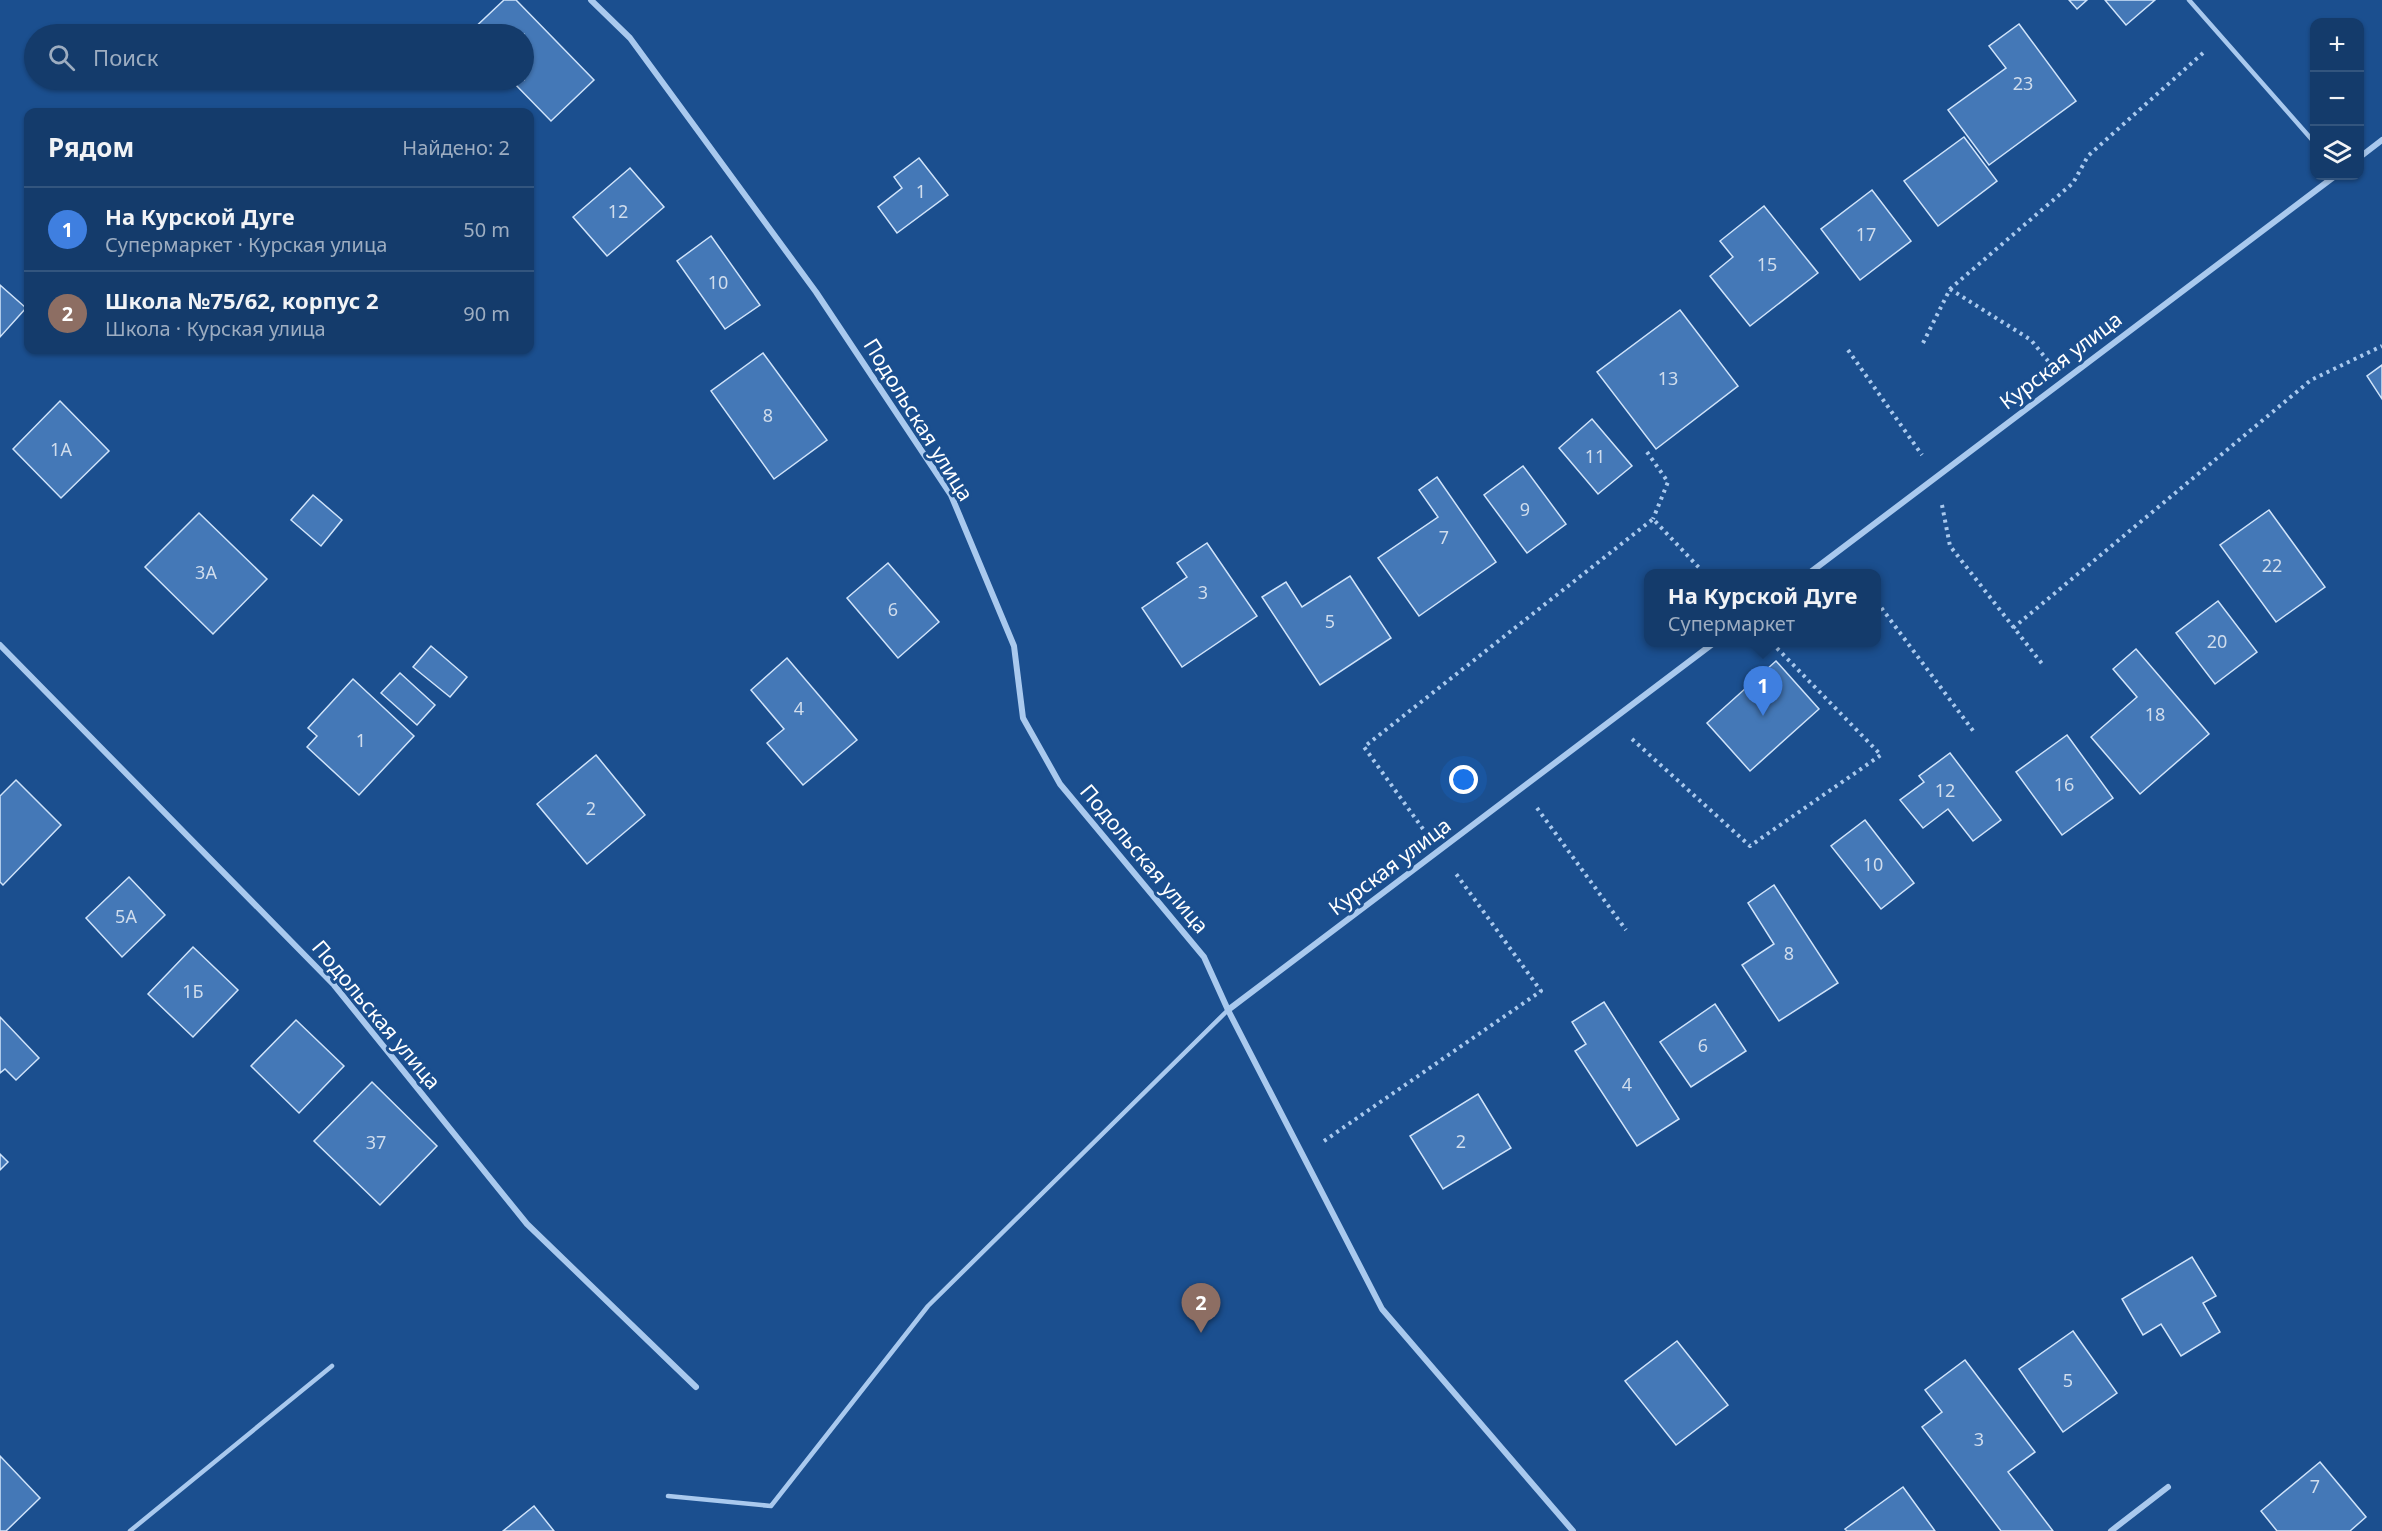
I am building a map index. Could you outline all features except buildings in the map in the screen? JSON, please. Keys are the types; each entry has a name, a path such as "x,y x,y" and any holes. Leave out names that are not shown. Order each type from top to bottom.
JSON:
{"street":[{"name":"Подольская улица","path":"591,0 630,38 816,292 951,495 1014,646 1023,718 1060,784 1204,957 1228,1010 1382,1309 1573,1531"},
{"path":"2364,154 2382,140"},
{"name":"Курская улица","path":"1813,569 2330,180"},
{"name":"Подольская улица","path":"0,645 334,985 527,1224 696,1387"},
{"name":"Курская улица","path":"1228,1010 1709,647"},
{"path":"2111,1531 2168,1486"}],"lane":[{"path":"2189,0 2310,137"},
{"path":"668,1496 771,1506 928,1306 1228,1010"},
{"path":"130,1531 332,1365"}],"path":[{"path":"1923,343 1950,289 2073,183 2088,156 2221,36"},
{"path":"1950,289 2031,340 2063,380"},
{"path":"2013,628 2311,380 2382,346"},
{"path":"1647,453 1668,482 1653,519"},
{"path":"1881,607 1974,732"},
{"path":"1611,721 1750,846 1881,755 1776,647"},
{"path":"1523,788 1626,930"}],"place":[{"name":"На Курской Дуге","path":"1763,716"},
{"name":"Школа №75/62, корпус 2","path":"1201,1333"}]}
